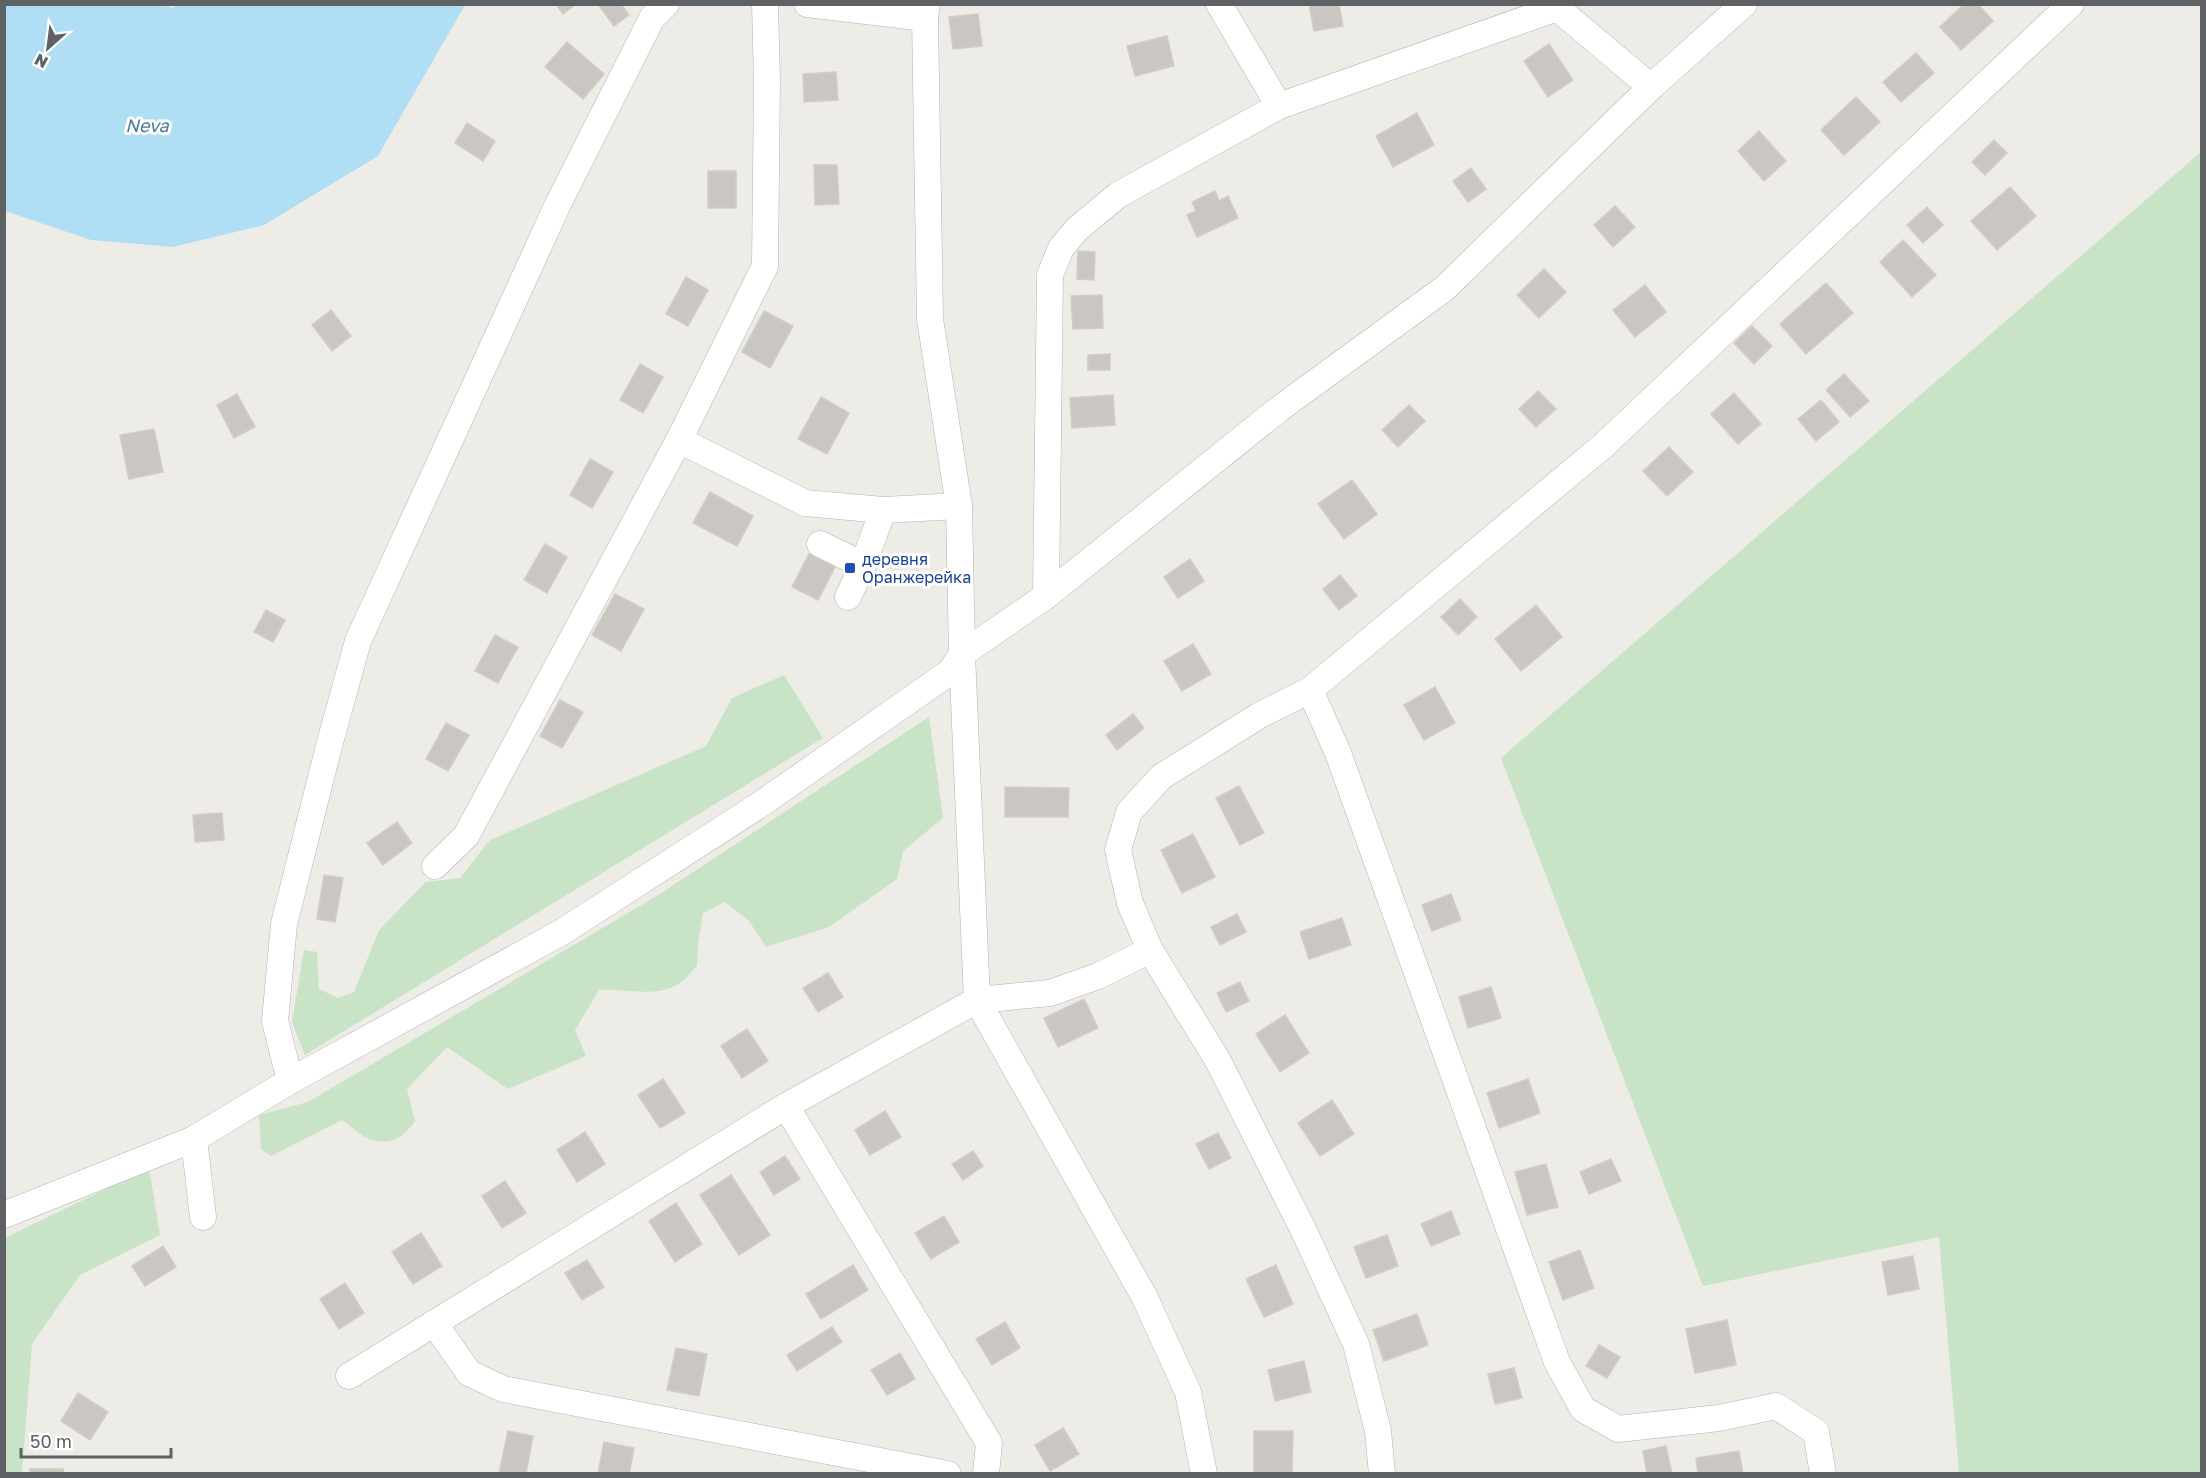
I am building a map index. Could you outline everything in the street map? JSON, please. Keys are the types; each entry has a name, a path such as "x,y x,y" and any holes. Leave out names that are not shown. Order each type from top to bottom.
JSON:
{"street":[{"path":"290,1081 275,1021 284,924 328,746 358,641 558,204 652,18 666,4"},
{"path":"435,866 466,836 679,440 765,266 767,81 765,4"},
{"path":"807,4 926,11 930,319 959,506 962,654 977,1000 1144,1296 1188,1392 1204,1473"},
{"path":"1219,4 1279,106"},
{"path":"9,1205 194,1138 290,1081 562,932 758,806 950,672 962,654 1046,596 1279,409 1445,288 1651,87 1744,4"},
{"path":"1382,1473 1378,1431 1356,1344 1304,1229 1217,1059 1150,950 1130,903 1118,850 1129,812 1161,777 1260,715 1310,690 1604,445 2072,4"},
{"path":"1046,596 1050,274 1061,248 1077,229 1118,195 1279,106 1557,6 1651,87"},
{"path":"679,440 805,503 883,510 959,506"},
{"path":"848,597 863,565 883,510"},
{"path":"820,544 863,565"},
{"path":"1310,690 1338,753 1557,1362 1583,1409 1618,1430 1719,1418 1776,1406 1816,1432 1823,1473"},
{"path":"349,1376 786,1106 977,1000 1050,993 1098,976 1150,950"},
{"path":"786,1106 989,1443 986,1473"},
{"path":"194,1138 203,1217"},
{"path":"434,1323 469,1372 503,1389 948,1473"}],"green space":[{"path":"2201,152 2201,1473 1959,1473 1939,1237 1703,1286 1501,758"},
{"path":"784,675 823,738 305,1055 292,1022 304,950 317,952 319,989 338,998 354,992 379,930 426,882 460,878 490,840 706,746 732,698"},
{"path":"929,717 943,818 903,851 897,879 829,927 766,947 749,921 725,902 703,913 697,966 680,983 661,991 651,992 599,990 575,1030 586,1056 508,1089 447,1047 407,1089 415,1121 396,1139 384,1142 366,1138 342,1120 271,1156 261,1149 259,1115 308,1102 655,897"},
{"path":"149,1168 160,1235 80,1275 32,1344 22,1473 5,1474 5,1238"}],"water":[{"name":"Neva","path":"158,4 173,8 178,4 465,5 378,156 264,225 173,247 91,240 5,211 5,5"}],"building":[{"path":"556,4 576,4 563,14"},
{"path":"598,4 621,4 629,15 614,26"},
{"path":"1309,4 1339,4 1343,26 1314,31"},
{"path":"1964,4 1978,4 1993,21 1961,50 1940,27"},
{"path":"978,14 982,46 953,49 949,17"},
{"path":"1167,36 1174,66 1135,76 1127,46"},
{"path":"567,42 604,74 583,99 545,67"},
{"path":"1549,44 1573,80 1548,97 1524,61"},
{"path":"1916,53 1934,73 1901,102 1883,82"},
{"path":"836,72 838,100 804,102 803,74"},
{"path":"1856,97 1880,122 1844,155 1821,130"},
{"path":"1417,113 1434,145 1393,167 1376,136"},
{"path":"467,123 495,141 483,161 455,143"},
{"path":"1759,131 1786,161 1764,181 1738,151"},
{"path":"1994,140 2007,153 1985,175 1972,162"},
{"path":"814,165 837,165 839,204 815,205"},
{"path":"1471,168 1486,189 1468,202 1453,181"},
{"path":"708,171 736,171 736,208 708,208"},
{"path":"2010,187 2036,216 1997,250 1971,221"},
{"path":"1215,191 1219,201 1228,196 1238,218 1197,237 1187,215 1196,211 1192,202"},
{"path":"1615,206 1635,227 1613,247 1594,225"},
{"path":"1927,207 1943,225 1923,243 1907,225"},
{"path":"1903,240 1936,275 1912,297 1880,262"},
{"path":"1078,251 1095,252 1094,280 1077,279"},
{"path":"1544,269 1566,292 1539,318 1517,295"},
{"path":"686,277 708,290 688,326 666,314"},
{"path":"1826,283 1853,313 1806,354 1780,324"},
{"path":"1645,285 1666,312 1635,337 1613,310"},
{"path":"1102,295 1103,328 1073,329 1071,296"},
{"path":"331,310 351,336 332,351 312,325"},
{"path":"764,311 793,326 770,368 742,352"},
{"path":"1752,326 1772,346 1754,364 1734,343"},
{"path":"1110,354 1110,370 1088,370 1088,355"},
{"path":"640,364 663,377 643,413 620,400"},
{"path":"1844,374 1869,401 1850,417 1826,390"},
{"path":"1538,391 1556,409 1536,427 1519,409"},
{"path":"1734,393 1761,424 1738,444 1711,414"},
{"path":"237,394 255,427 234,438 217,405"},
{"path":"1113,395 1115,425 1072,428 1070,398"},
{"path":"821,397 849,413 827,454 798,439"},
{"path":"1821,400 1839,422 1816,441 1798,419"},
{"path":"1409,405 1425,421 1398,447 1382,430"},
{"path":"154,429 163,472 129,479 120,435"},
{"path":"1669,447 1693,472 1667,496 1643,471"},
{"path":"590,459 613,472 592,508 570,495"},
{"path":"1352,480 1377,514 1344,539 1318,504"},
{"path":"710,492 753,516 737,546 693,523"},
{"path":"545,544 567,557 547,593 524,580"},
{"path":"809,554 835,567 818,600 792,587"},
{"path":"1190,559 1204,581 1178,598 1164,577"},
{"path":"1340,575 1357,596 1339,610 1323,589"},
{"path":"615,594 644,609 621,651 592,635"},
{"path":"1460,599 1477,617 1458,635 1441,617"},
{"path":"1536,605 1562,637 1521,671 1495,639"},
{"path":"266,610 285,620 273,642 254,632"},
{"path":"495,635 518,647 498,683 475,671"},
{"path":"1193,644 1211,674 1182,691 1164,661"},
{"path":"1435,687 1455,723 1424,740 1404,705"},
{"path":"560,700 583,712 562,748 540,736"},
{"path":"1133,714 1144,728 1117,750 1106,735"},
{"path":"446,723 469,735 448,771 426,759"},
{"path":"1239,786 1264,833 1240,845 1216,798"},
{"path":"1005,787 1069,788 1068,817 1005,817"},
{"path":"222,813 224,840 195,842 193,815"},
{"path":"397,822 412,843 383,865 367,843"},
{"path":"1193,834 1215,877 1182,893 1161,850"},
{"path":"324,875 343,878 335,922 317,919"},
{"path":"1451,894 1461,920 1432,931 1422,905"},
{"path":"1237,914 1246,932 1220,945 1211,927"},
{"path":"1342,918 1351,945 1309,959 1300,932"},
{"path":"828,973 843,997 818,1012 803,988"},
{"path":"1240,982 1249,1001 1226,1012 1217,993"},
{"path":"1491,987 1501,1018 1468,1028 1459,997"},
{"path":"1084,999 1098,1028 1058,1047 1044,1018"},
{"path":"1285,1015 1309,1053 1280,1072 1256,1034"},
{"path":"747,1029 768,1061 742,1078 721,1046"},
{"path":"663,1079 685,1113 660,1128 638,1095"},
{"path":"1528,1079 1540,1113 1499,1128 1487,1093"},
{"path":"1332,1100 1354,1134 1320,1156 1298,1123"},
{"path":"885,1111 901,1137 870,1155 855,1130"},
{"path":"585,1132 605,1164 577,1182 557,1150"},
{"path":"1218,1133 1231,1158 1209,1169 1196,1144"},
{"path":"973,1151 983,1166 963,1180 952,1164"},
{"path":"785,1156 800,1179 774,1195 760,1172"},
{"path":"1611,1159 1621,1181 1589,1194 1580,1172"},
{"path":"1546,1164 1558,1207 1527,1215 1515,1172"},
{"path":"731,1175 770,1235 739,1255 700,1195"},
{"path":"505,1181 526,1213 502,1228 482,1196"},
{"path":"676,1203 702,1244 675,1262 649,1221"},
{"path":"1451,1211 1460,1234 1431,1246 1421,1224"},
{"path":"944,1216 959,1242 931,1259 915,1233"},
{"path":"421,1233 442,1266 413,1284 392,1252"},
{"path":"1387,1235 1398,1266 1366,1278 1354,1247"},
{"path":"163,1246 176,1267 145,1286 132,1266"},
{"path":"1580,1250 1594,1288 1563,1300 1549,1262"},
{"path":"1913,1256 1919,1289 1888,1295 1882,1262"},
{"path":"587,1260 604,1287 582,1300 565,1273"},
{"path":"853,1265 868,1290 821,1319 806,1294"},
{"path":"1276,1265 1293,1304 1264,1317 1246,1279"},
{"path":"345,1283 364,1313 339,1329 320,1299"},
{"path":"1417,1314 1428,1345 1384,1361 1373,1330"},
{"path":"1727,1320 1736,1365 1695,1373 1686,1329"},
{"path":"1005,1322 1020,1348 992,1365 976,1339"},
{"path":"832,1327 842,1342 797,1371 787,1355"},
{"path":"1599,1345 1620,1357 1607,1378 1586,1366"},
{"path":"676,1348 707,1354 699,1396 667,1390"},
{"path":"900,1353 915,1379 887,1395 871,1370"},
{"path":"1304,1361 1311,1392 1275,1401 1268,1370"},
{"path":"1514,1368 1522,1398 1495,1404 1488,1374"},
{"path":"78,1393 108,1412 90,1440 61,1421"},
{"path":"1063,1428 1079,1454 1050,1471 1035,1445"},
{"path":"508,1431 533,1436 526,1474 499,1474"},
{"path":"1254,1431 1293,1431 1292,1474 1254,1474"},
{"path":"604,1442 634,1448 629,1474 598,1474"},
{"path":"1666,1446 1672,1474 1647,1474 1643,1451"},
{"path":"1739,1451 1743,1474 1698,1474 1696,1458"},
{"path":"30,1469 63,1469 64,1474 30,1474"}],"place":[{"name":"деревня Оранжерейка","path":"850,568"}]}
